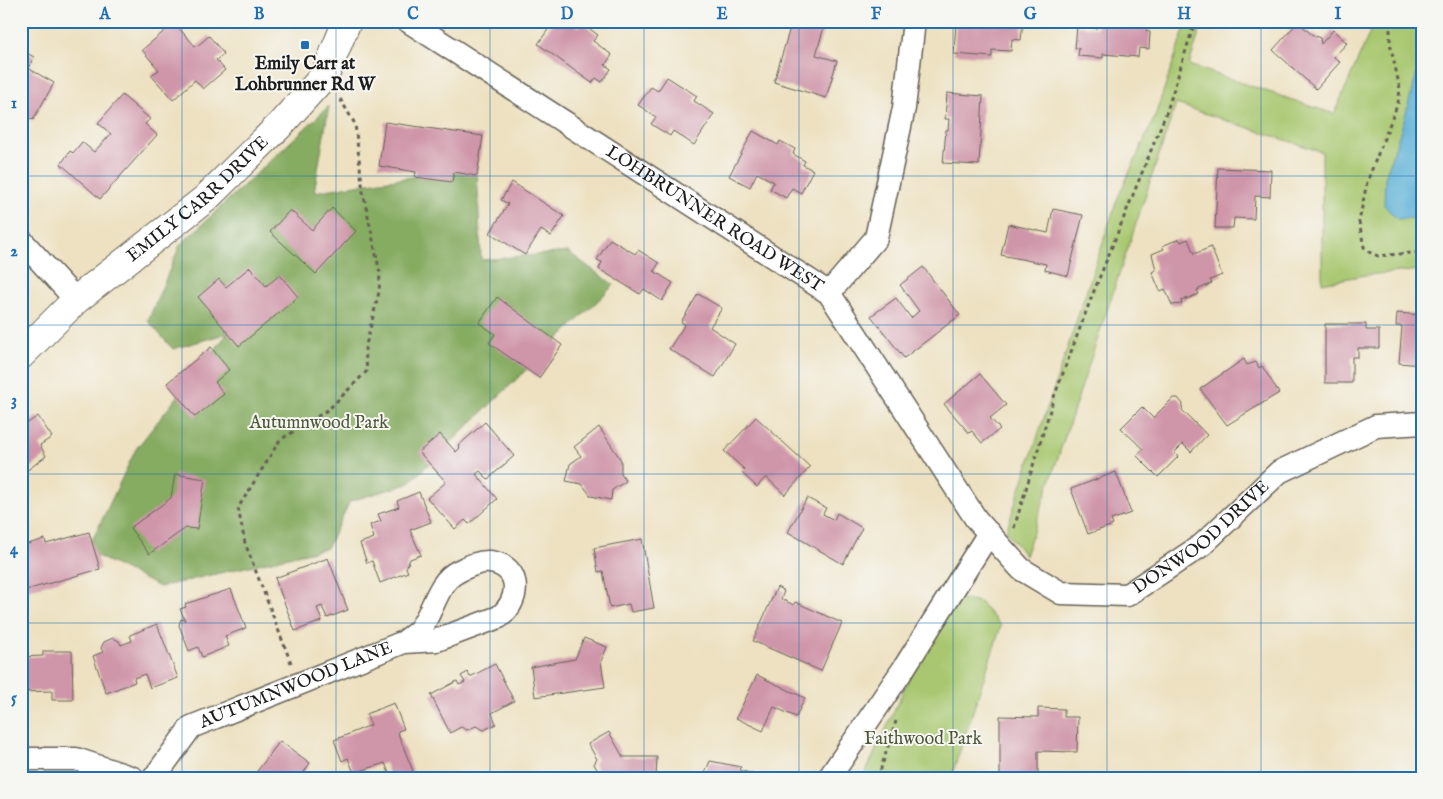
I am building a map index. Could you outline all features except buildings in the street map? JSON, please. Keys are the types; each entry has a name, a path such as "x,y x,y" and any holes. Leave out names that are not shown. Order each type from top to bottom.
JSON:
{"street":[{"name":"EMILY CARR DRIVE","path":"21,355 76,300 205,199 280,125 325,75 347,21"},
{"name":"LOHBRUNNER ROAD WEST","path":"408,21 829,293 976,518 989,533"},
{"path":"829,293 876,238 904,108 914,21"},
{"path":"21,240 76,300"},
{"name":"DONWOOD DRIVE","path":"989,533 1022,570 1061,593 1127,594 1202,545 1280,472 1376,426 1422,423"},
{"path":"829,778 904,668 989,533"},
{"name":"AUTUMNWOOD LANE","path":"154,778 191,727 404,642 419,630 444,584 456,572 480,563 491,562 509,572 514,581 516,592 508,611 499,617 436,640 404,642"},
{"path":"21,759 76,759 133,778"}],"path":[{"path":"1006,552 1054,397 1166,111 1195,21"},
{"path":"1390,21 1390,43 1400,89 1384,140 1367,182 1359,222 1364,247 1369,252 1378,256 1422,252"},
{"path":"299,683 245,543 238,508 280,440 329,409 367,371 365,349 379,292 380,273 363,192 355,124 325,75"},
{"path":"878,778 899,712"}],"green space":[{"path":"1187,21 1203,21 1189,65 1334,114 1373,25 1394,29 1422,21 1422,270 1365,275 1322,283 1322,152 1176,104 1025,556 1006,531 1118,197 1154,119"},
{"name":"Autumnwood Park","path":"329,106 314,192 381,181 477,169 481,260 568,252 614,285 408,484 350,501 327,548 160,587 87,551 136,449 228,333 173,349 148,321 180,245"},
{"name":"Faithwood Park","path":"964,599 980,602 1001,626 951,778 863,778 940,612 952,602"}],"water":[{"path":"1422,54 1422,216 1418,218 1397,219 1384,205 1385,178 1404,120"}],"place":[{"name":"Emily Carr at Lohbrunner Rd W","path":"305,45"}]}
